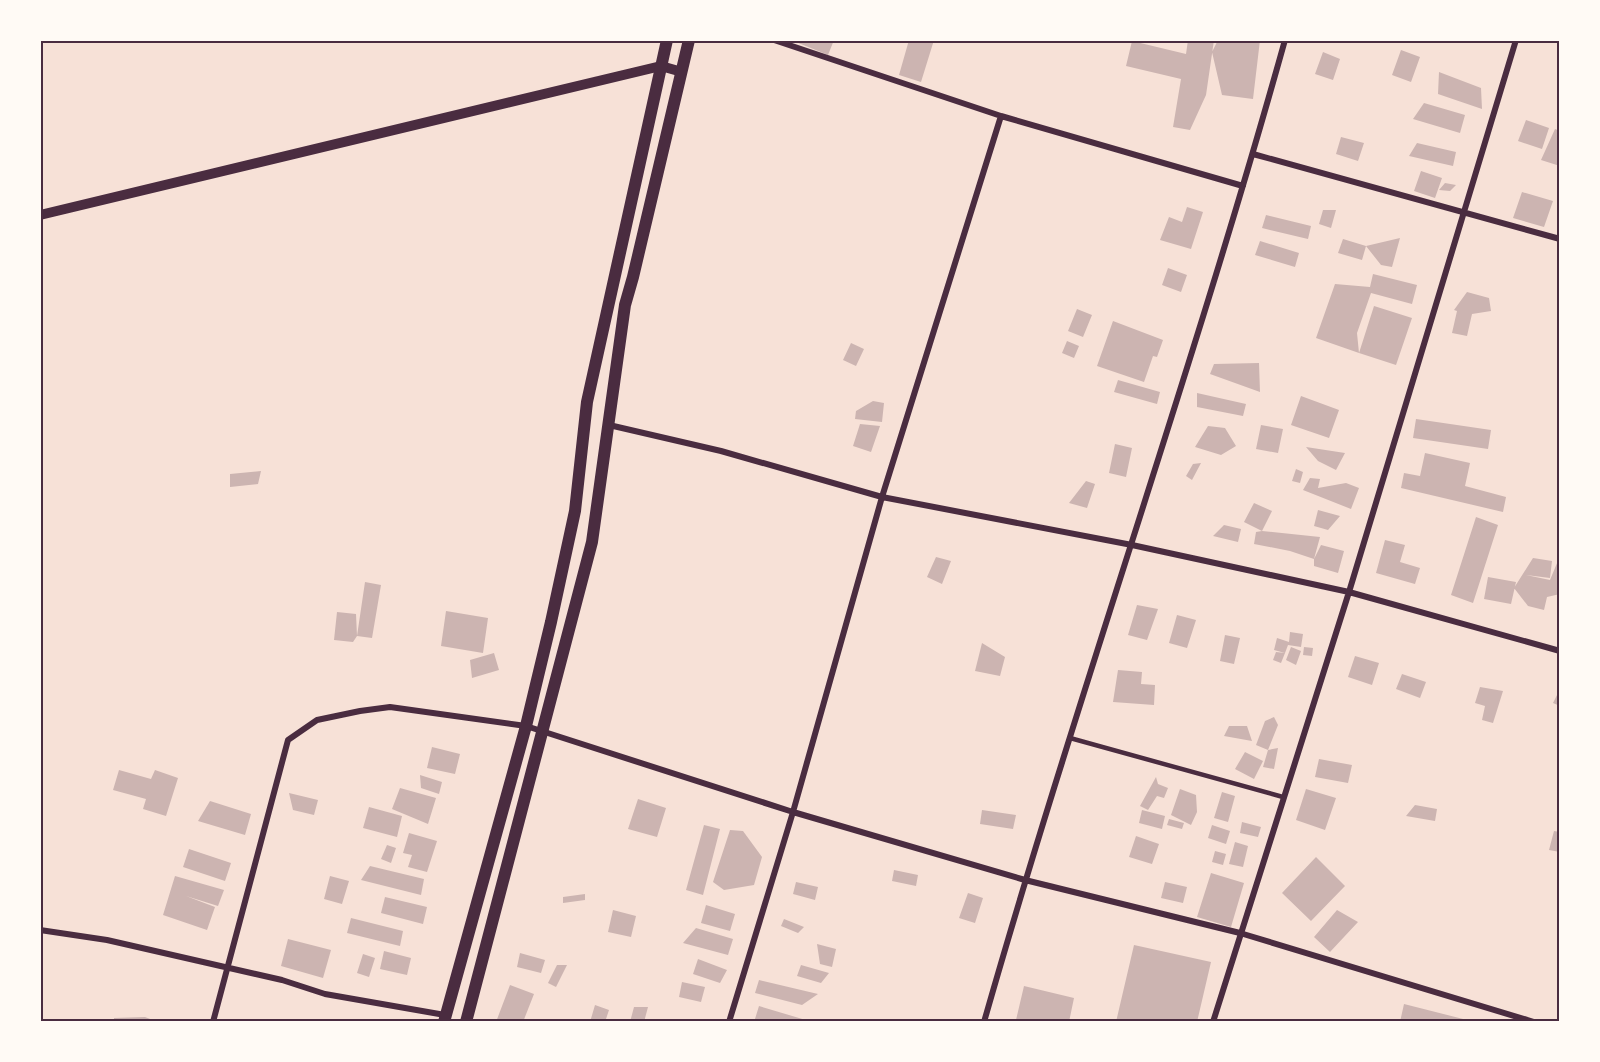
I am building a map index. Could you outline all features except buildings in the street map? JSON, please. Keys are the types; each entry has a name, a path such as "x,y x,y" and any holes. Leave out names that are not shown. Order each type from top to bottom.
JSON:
{"main road":[{"path":"445,1018 526,726 575,511 587,402 667,40"},
{"path":"466,1022 592,542 625,305 689,40"}],"street":[{"path":"774,40 1001,116 1243,186"},
{"path":"984,1022 1025,880 1253,154 1285,40"},
{"path":"1213,1022 1349,592 1515,40"},
{"path":"40,215 661,66 682,72"},
{"path":"729,1022 793,812 882,497 1001,116"},
{"path":"1253,154 1560,239"},
{"path":"608,424 721,451 882,497 1132,545 1349,592 1560,651"},
{"path":"213,1022 288,740 317,720 390,707 526,726 793,812 1025,880 1240,933 1534,1022"},
{"path":"40,930 107,940 282,980 325,994 445,1018"}],"lane":[{"path":"1070,738 1283,796"}]}
